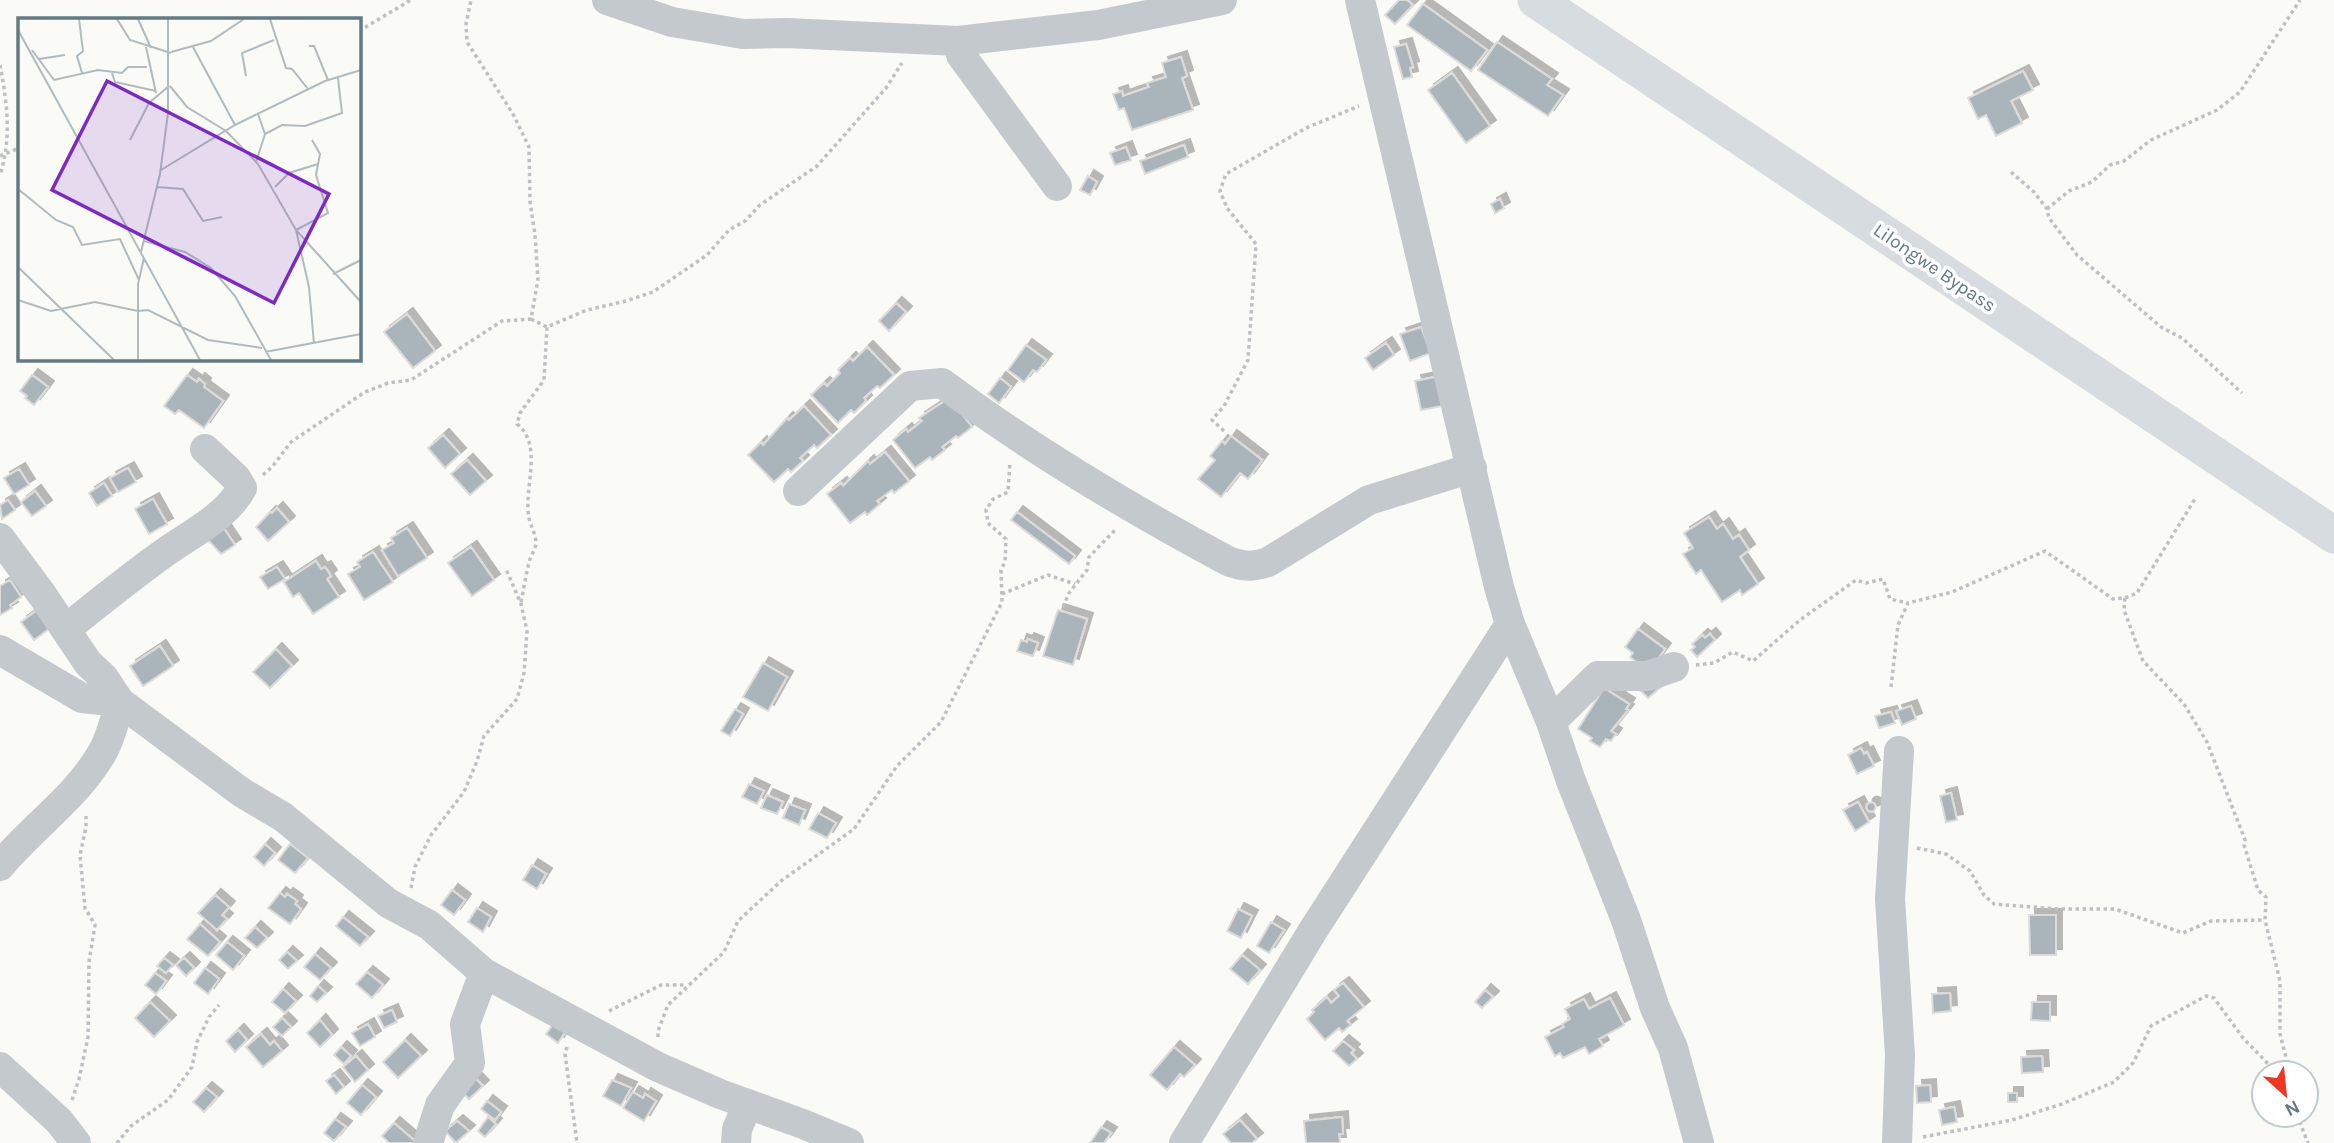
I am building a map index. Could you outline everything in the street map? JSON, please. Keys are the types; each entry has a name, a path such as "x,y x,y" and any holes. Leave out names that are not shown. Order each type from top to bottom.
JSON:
{"main road":[{"name":"Lilongwe Bypass","path":"1536,0 2334,535"}],"street":[{"path":"607,0 672,22 743,34 787,33 958,41 1098,26 1222,0"},
{"path":"1360,0 1499,587 1510,624 1551,722 1571,781 1626,920 1655,1008 1673,1048 1699,1143"},
{"path":"958,41 961,55 1057,186"},
{"path":"798,491 910,386 943,383 1000,426 1138,513 1241,566 1254,567 1268,562 1369,500 1472,468"},
{"path":"66,629 234,502 242,488 236,478 205,449"},
{"path":"0,538 88,663 104,677 120,702 241,792 283,817 388,903 429,925 484,973 658,1067 720,1094 849,1143"},
{"path":"1184,1143 1311,932 1510,624"},
{"path":"0,650 82,698 120,702"},
{"path":"1551,722 1598,676 1648,676 1674,667"},
{"path":"0,866 86,776 106,745 120,702"},
{"path":"1897,1142 1900,1055 1890,900 1899,751"},
{"path":"428,1143 440,1105 470,1063 465,1024 484,973"},
{"path":"0,1067 68,1132"},
{"path":"736,1143 737,1129 748,1104"}],"path":[{"path":"360,30 411,0"},
{"path":"471,0 466,24 467,42 513,114 529,147 530,202 538,279 531,319"},
{"path":"2047,209 2069,191 2092,183 2109,165 2124,161 2151,140 2217,110 2240,92 2300,0"},
{"path":"242,488 253,484 272,467 291,442 365,392 388,383 411,380 502,321 531,319 547,327 587,310 626,302 653,292 707,255 729,230 745,222 760,205 817,166 887,88 916,40"},
{"path":"0,65 9,120 6,154 0,175"},
{"path":"1224,431 1212,420 1224,406 1248,360 1256,244 1227,208 1220,191 1226,174 1306,128 1383,95"},
{"path":"0,156 18,148"},
{"path":"2011,172 2034,192 2047,209 2049,218 2077,255 2161,327 2182,338 2242,393"},
{"path":"521,604 530,558 536,545 529,519 528,486 532,459 525,430 517,424 520,413 544,380 547,327"},
{"path":"658,1067 658,1031 668,1005 724,952 738,921 781,881 854,829 897,766 941,722 1002,601 1000,570 1005,562 1006,539 988,523 986,510 993,499 1008,492 1010,463 1000,426"},
{"path":"1674,667 1714,663 1733,652 1753,661 1800,620 1856,580 1866,583 1883,579 1889,598 1908,603 1952,592 2046,551 2113,599 2124,598 2137,593 2195,499"},
{"path":"1063,607 1075,584 1087,570 1089,557 1122,522 1138,513"},
{"path":"407,914 415,867 431,835 464,792 484,737 517,699 527,655 527,631 521,604 506,569"},
{"path":"1002,594 1048,575 1075,584"},
{"path":"2124,598 2124,610 2143,661 2184,704 2207,742 2245,840 2244,845 2258,890 2266,897 2265,920 2280,981 2280,1034 2286,1059"},
{"path":"1891,687 1898,625 1908,603"},
{"path":"68,1132 88,1037 89,962 95,925 85,908 80,855 86,827 86,776"},
{"path":"1894,847 1925,848 1946,854 1970,871 1984,895 1994,904 2058,909 2115,909 2183,933 2211,921 2265,920"},
{"path":"577,1143 565,1054 578,1024 628,1003 661,985 688,985"},
{"path":"1897,1142 2012,1120 2062,1104 2114,1082 2133,1063 2151,1026 2206,996 2214,998 2243,1038 2263,1059"},
{"path":"117,1143 131,1126 169,1100 192,1067 197,1042 209,1017 219,1004"}],"building":[{"path":"1399,0 1407,0 1413,5 1395,24 1385,15"},
{"path":"1423,4 1487,50 1471,71 1407,25"},
{"path":"1497,42 1552,79 1547,85 1563,95 1548,116 1478,70"},
{"path":"1406,44 1413,67 1410,68 1412,77 1403,79 1394,47"},
{"path":"1181,57 1187,76 1182,78 1193,110 1132,130 1124,108 1119,110 1113,94 1122,91 1123,96 1149,87 1147,83 1166,77 1162,63"},
{"path":"2023,71 2033,90 2011,101 2022,123 1996,136 1986,115 1978,119 1968,98"},
{"path":"1452,73 1490,126 1466,143 1428,90"},
{"path":"1184,145 1188,157 1145,174 1140,161"},
{"path":"1126,147 1131,160 1115,165 1110,153"},
{"path":"1088,176 1097,182 1090,195 1080,190"},
{"path":"1500,199 1504,208 1495,213 1491,204"},
{"path":"896,303 906,312 889,331 879,321"},
{"path":"407,314 435,351 413,368 384,332"},
{"path":"1421,327 1431,353 1410,361 1400,334"},
{"path":"1386,343 1394,355 1373,370 1365,358"},
{"path":"1026,345 1046,360 1037,372 1033,370 1024,382 1008,370"},
{"path":"867,347 894,375 864,398 866,401 854,413 851,410 838,423 811,395 824,383 827,386 850,358 853,361"},
{"path":"32,375 48,387 34,405 20,391"},
{"path":"187,375 197,382 199,379 205,384 204,387 223,401 204,428 179,410 175,414 164,406"},
{"path":"1435,377 1442,406 1421,410 1415,381"},
{"path":"1000,378 1011,387 999,403 988,394"},
{"path":"949,398 972,427 942,447 945,450 932,460 930,457 915,468 893,440 906,429 908,432 922,421 919,418"},
{"path":"804,406 831,435 817,448 814,445 800,458 803,461 791,472 788,469 774,482 748,455 761,442 763,445 787,418 789,420"},
{"path":"443,435 460,454 445,468 428,448"},
{"path":"1231,436 1262,460 1248,479 1240,473 1221,497 1198,479 1215,460 1210,456 1222,441 1225,444"},
{"path":"885,452 909,481 894,493 892,490 877,501 880,504 867,515 865,512 850,523 827,494 841,483 843,486 868,461 870,464"},
{"path":"467,460 486,481 470,495 451,474"},
{"path":"128,468 136,482 118,492 110,478"},
{"path":"19,469 29,485 14,494 4,478"},
{"path":"104,483 112,496 97,506 89,493"},
{"path":"35,491 46,506 32,516 21,502"},
{"path":"153,499 167,524 149,534 135,509"},
{"path":"8,500 15,510 2,519 0,505"},
{"path":"277,508 289,522 268,541 256,527"},
{"path":"1017,512 1075,556 1069,564 1011,520"},
{"path":"1709,517 1717,529 1723,524 1733,539 1739,535 1749,550 1740,557 1758,584 1742,595 1740,590 1722,602 1701,570 1696,574 1683,554 1693,548 1684,533"},
{"path":"223,527 235,545 221,554 206,538"},
{"path":"407,528 427,558 398,576 382,550 394,543 391,538"},
{"path":"471,547 494,580 472,596 448,563"},
{"path":"373,552 393,582 364,600 348,574 360,567 357,562"},
{"path":"316,561 321,569 325,567 331,576 327,579 339,597 313,614 299,593 293,597 284,582"},
{"path":"277,567 285,579 268,589 260,577"},
{"path":"10,580 21,597 10,605 12,608 0,615 0,586"},
{"path":"40,608 53,626 34,640 21,622"},
{"path":"1058,610 1087,619 1073,665 1043,656"},
{"path":"1638,629 1665,649 1652,667 1642,666 1630,657 1633,653 1625,647"},
{"path":"1710,634 1715,640 1697,657 1691,650 1695,647 1692,644 1702,635 1705,638"},
{"path":"1028,639 1038,643 1033,656 1017,651 1021,640 1027,642"},
{"path":"160,646 173,666 143,686 130,666"},
{"path":"276,649 292,666 270,688 253,672"},
{"path":"763,663 787,677 768,711 743,697"},
{"path":"1662,686 1648,698 1641,691"},
{"path":"1604,688 1629,704 1626,709 1628,710 1611,731 1616,734 1611,741 1606,739 1600,747 1578,729"},
{"path":"1911,706 1916,719 1902,725 1896,711"},
{"path":"735,709 743,714 730,736 721,731"},
{"path":"1891,712 1895,723 1879,728 1875,716"},
{"path":"1861,748 1864,754 1867,752 1874,766 1857,774 1848,755"},
{"path":"749,784 764,791 757,804 742,797"},
{"path":"1951,793 1957,820 1946,822 1940,796"},
{"path":"767,795 783,802 777,814 761,808"},
{"path":"1858,802 1869,822 1855,831 1843,810"},
{"path":"1871,803 1875,807 1871,811 1867,807"},
{"path":"789,804 805,810 799,825 783,818"},
{"path":"818,813 836,823 827,838 809,829"},
{"path":"265,844 275,853 264,866 254,857"},
{"path":"290,844 308,858 295,873 278,860"},
{"path":"532,865 546,874 537,889 523,880"},
{"path":"452,890 465,900 454,915 441,905"},
{"path":"280,893 297,901 295,904 301,909 290,924 268,908"},
{"path":"215,895 229,907 222,915 227,919 217,930 198,913"},
{"path":"477,908 491,917 483,932 468,922"},
{"path":"1238,909 1252,916 1241,938 1227,931"},
{"path":"2029,915 2056,915 2056,955 2030,955"},
{"path":"343,917 368,937 360,946 336,926"},
{"path":"1271,922 1284,930 1269,953 1257,946"},
{"path":"200,924 220,942 208,956 187,939"},
{"path":"255,927 267,938 257,948 245,938"},
{"path":"227,942 244,956 233,970 216,955"},
{"path":"287,952 297,961 288,969 279,960"},
{"path":"315,954 331,968 320,980 304,967"},
{"path":"1242,955 1260,970 1248,984 1230,969"},
{"path":"164,958 173,965 166,973 157,966"},
{"path":"184,958 194,968 186,976 176,965"},
{"path":"205,968 219,979 208,994 194,983"},
{"path":"367,972 383,985 372,998 356,984"},
{"path":"155,973 166,981 156,994 145,985"},
{"path":"1343,983 1364,1007 1347,1021 1351,1025 1342,1032 1339,1028 1325,1040 1307,1019 1314,1012 1312,1010 1327,997 1331,1003 1339,996 1334,990"},
{"path":"318,986 326,993 317,1002 310,996"},
{"path":"283,989 296,1001 285,1013 272,1002"},
{"path":"1485,990 1493,997 1482,1008 1475,1002"},
{"path":"1950,993 1951,1011 1933,1013 1932,994"},
{"path":"1610,998 1624,1025 1599,1039 1603,1046 1589,1054 1585,1047 1563,1058 1560,1053 1555,1056 1545,1037 1564,1027 1562,1024 1570,1019 1565,1009 1584,999 1589,1009"},
{"path":"150,1002 170,1021 154,1037 135,1018"},
{"path":"2032,1002 2050,1002 2050,1021 2031,1020"},
{"path":"392,1010 397,1022 384,1028 378,1016"},
{"path":"282,1018 291,1027 282,1036 273,1027"},
{"path":"320,1020 332,1035 320,1047 307,1033"},
{"path":"554,1023 566,1031 558,1043 546,1034"},
{"path":"368,1024 375,1037 360,1046 352,1033"},
{"path":"238,1030 247,1040 235,1052 226,1041"},
{"path":"261,1034 270,1045 274,1041 282,1051 263,1067 246,1047"},
{"path":"405,1040 421,1056 398,1078 383,1062"},
{"path":"1343,1041 1354,1050 1351,1053 1357,1059 1349,1066 1333,1051"},
{"path":"341,1047 351,1056 344,1064 334,1055"},
{"path":"1174,1047 1195,1065 1184,1077 1180,1074 1167,1090 1150,1075"},
{"path":"356,1056 368,1070 355,1082 343,1067"},
{"path":"2042,1056 2043,1072 2022,1073 2021,1057"},
{"path":"471,1074 483,1086 469,1099 458,1088"},
{"path":"334,1075 344,1087 336,1094 326,1081"},
{"path":"612,1080 631,1088 621,1106 603,1096"},
{"path":"362,1085 376,1097 361,1115 347,1103"},
{"path":"1930,1085 1931,1102 1917,1103 1916,1086"},
{"path":"206,1088 217,1097 204,1112 193,1102"},
{"path":"633,1092 643,1098 645,1094 656,1101 644,1121 623,1108"},
{"path":"2008,1093 2017,1093 2017,1102 2008,1102"},
{"path":"487,1101 501,1112 495,1120 481,1109"},
{"path":"1954,1107 1957,1122 1942,1125 1939,1110"},
{"path":"488,1117 496,1124 485,1137 478,1131"},
{"path":"1342,1117 1343,1134 1339,1134 1340,1143 1306,1143 1304,1121"},
{"path":"335,1119 346,1127 334,1141 324,1133"},
{"path":"1240,1120 1257,1139 1252,1143 1231,1143 1223,1134"},
{"path":"457,1121 469,1131 456,1143 445,1131"},
{"path":"394,1123 416,1142 389,1143 382,1136"},
{"path":"1101,1127 1111,1133 1104,1143 1090,1143"}]}
